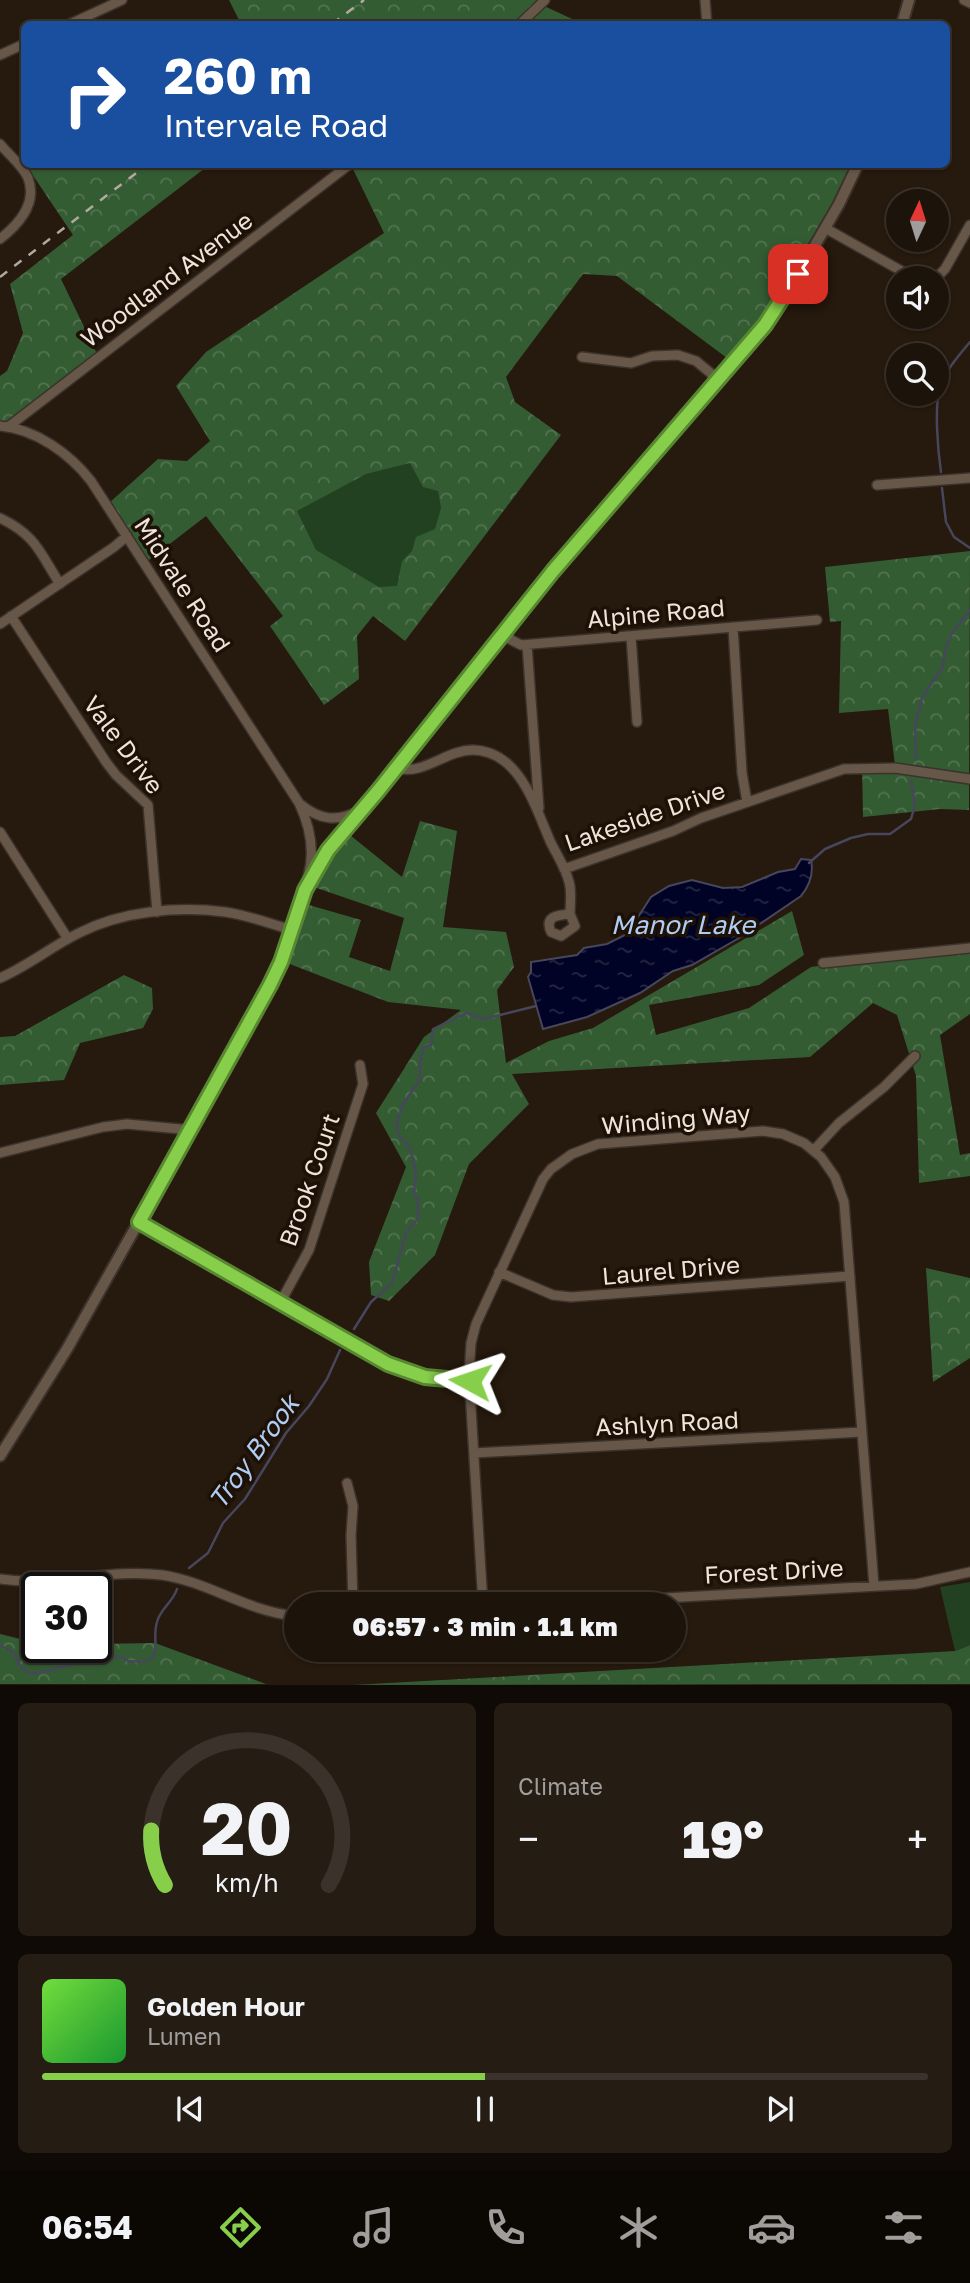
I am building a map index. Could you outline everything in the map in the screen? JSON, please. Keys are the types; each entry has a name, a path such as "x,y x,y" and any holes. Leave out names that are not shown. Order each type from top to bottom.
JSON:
{"street":[{"path":"76,21 122,0"},
{"path":"523,21 545,0"},
{"path":"705,0 707,21"},
{"path":"903,21 909,0"},
{"path":"964,0 970,3"},
{"path":"0,55 21,45"},
{"path":"0,144 28,177 30,192 26,211 16,226 0,239"},
{"name":"Woodland Avenue","path":"4,426 345,168"},
{"path":"0,1456 67,1349 270,985 281,962 305,890 328,850 635,474 765,325 785,297 825,228 856,168"},
{"path":"947,266 970,225"},
{"path":"825,228 893,266"},
{"path":"582,357 631,363 652,356 678,355 696,361 719,380"},
{"name":"Midvale Road","path":"4,426 48,443 74,462 91,481 127,536 299,803 308,826 312,852 305,890"},
{"path":"877,485 970,478"},
{"path":"0,518 31,538 60,584"},
{"path":"0,624 127,536"},
{"name":"Vale Drive","path":"11,616 106,762 148,805 157,912"},
{"name":"Alpine Road","path":"502,635 521,645 527,645 817,620"},
{"path":"733,627 742,773 747,802"},
{"path":"631,636 637,722"},
{"path":"527,645 540,817"},
{"name":"Lakeside Drive","path":"396,768 406,771 422,768 458,752 471,750 490,753 500,758 516,772 564,869 844,769 895,768 970,779"},
{"path":"299,803 314,815 324,817 346,817 363,809"},
{"path":"0,832 68,939"},
{"path":"564,869 569,882 570,914"},
{"path":"0,978 95,926 116,919 157,912 226,912 292,930"},
{"path":"822,964 970,948"},
{"path":"814,1150 839,1123 884,1087 915,1056"},
{"name":"Brook Court","path":"280,1303 309,1250 363,1084 360,1065"},
{"path":"0,1153 103,1127 127,1124 191,1130"},
{"name":"Winding Way","path":"482,1592 470,1381 471,1343 476,1324 543,1179 561,1161 583,1148 598,1144 763,1131 795,1138 814,1150 829,1167 844,1202 874,1586"},
{"path":"139,1222 388,1364 425,1377 470,1381"},
{"name":"Laurel Drive","path":"499,1272 553,1295 571,1297 850,1276"},
{"name":"Ashlyn Road","path":"474,1453 862,1432"},
{"path":"347,1483 352,1506 353,1592"},
{"name":"Forest Drive","path":"686,1597 916,1584 970,1572"},
{"path":"0,1579 33,1582 116,1575 163,1575 188,1581 259,1609 284,1614"}],"green space":[{"path":"229,0 539,0 542,5 577,21 238,21"},
{"path":"28,168 205,168 61,279 99,358 12,426 0,426 0,376 7,371 23,333 10,284 73,235"},
{"path":"352,168 855,168 735,364 617,276 583,274 506,377 515,402 561,435 405,641 373,616 357,636 359,679 324,705 270,626 283,616 206,516 145,563 109,503 158,459 187,461 210,441 176,386 206,352 384,233"},
{"path":"410,463 423,487 438,491 441,508 435,529 416,537 412,551 402,561 397,586 379,587 316,550 297,511 366,474"},
{"path":"970,551 969,810 940,809 863,817 862,766 895,765 888,709 839,713 841,621 830,622 825,567"},
{"path":"420,821 457,831 443,927 506,932 514,967 497,990 506,1063 549,1041 593,1028 792,911 804,955 759,985 649,1005 656,1035 749,1008 811,967 970,944 970,1014 940,1035 960,1155 970,1153 970,1176 919,1183 916,1076 897,1015 873,1003 810,1057 512,1074 529,1104 469,1164 435,1255 389,1301 371,1295 369,1262 406,1167 376,1113 424,1037 461,1010 388,1002 282,961 302,903 361,920 349,957 390,971 404,918 311,886 345,831 402,877"},
{"path":"124,975 152,988 153,1009 143,1028 80,1043 64,1080 0,1085 0,1037 15,1036"},
{"path":"926,1268 970,1278 970,1358 933,1382"},
{"path":"970,1582 970,1645 955,1651 940,1587"},
{"path":"0,1634 21,1639 21,1663 112,1663 112,1644 155,1643 266,1684 0,1684"},
{"path":"970,1645 970,1684 353,1685 955,1651"}],"water":[{"name":"Manor Lake","path":"801,859 811,860 812,875 801,896 739,938 692,965 673,971 640,993 587,1017 543,1029 528,977 531,962 577,955 584,948 607,944 627,934 651,897 669,886 692,880 723,888 742,887 778,872 795,869"}],"waterway":[{"name":"Troy Brook","path":"941,472 938,396 949,369 970,342"},
{"name":"Troy Brook","path":"942,488 946,522 954,537 970,548"},
{"name":"Troy Brook","path":"916,759 915,726 922,698 942,668 952,633 970,610"},
{"name":"Troy Brook","path":"809,863 825,849 868,834 890,834 911,819 915,805 911,781"},
{"name":"Troy Brook","path":"354,1329 371,1302 392,1283 406,1233 418,1218 418,1199 414,1194 416,1173 412,1155 407,1143 400,1138 396,1125 403,1104 420,1080 420,1062 424,1047 431,1045 433,1029 466,1013 484,1019 536,1006"},
{"name":"Troy Brook","path":"189,1568 208,1553 223,1523 245,1499 286,1433 327,1379 340,1350"},
{"name":"Troy Brook","path":"0,1645 15,1653 22,1669 35,1673 72,1664 97,1663 115,1657 128,1661 149,1660 155,1652 155,1630 159,1617 177,1589"}],"railway":[{"path":"336,21 364,0"},
{"path":"0,277 143,168"}],"route":[{"path":"470,1381 425,1377 388,1364 139,1222 270,985 281,962 305,890 328,850 553,571 765,325 798,274"}]}
